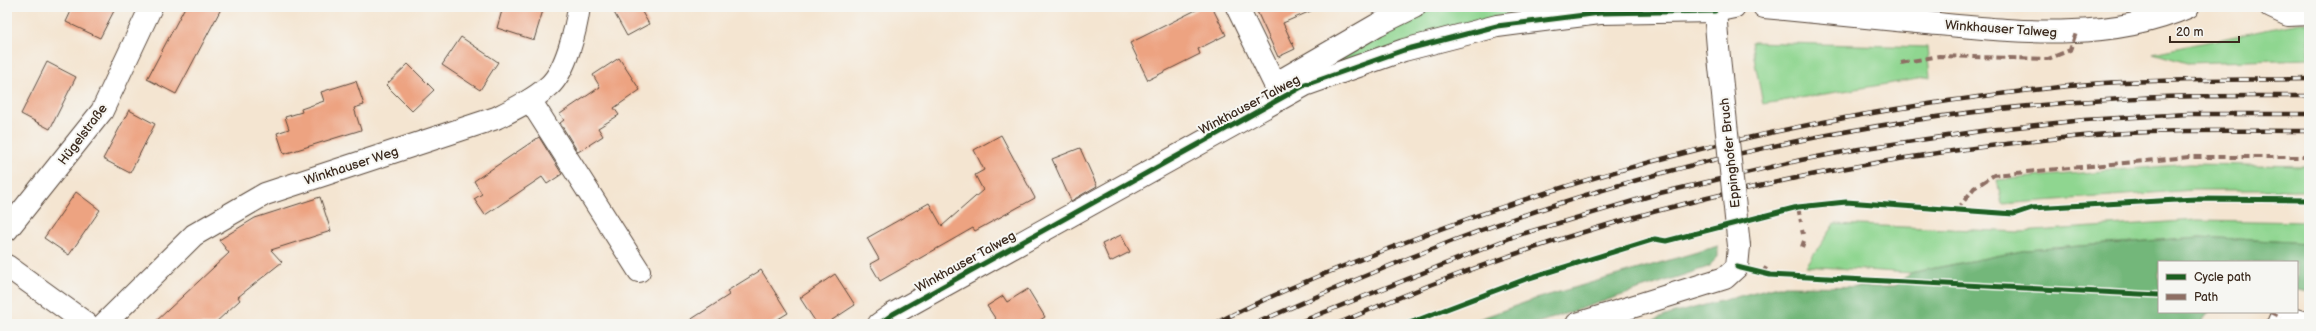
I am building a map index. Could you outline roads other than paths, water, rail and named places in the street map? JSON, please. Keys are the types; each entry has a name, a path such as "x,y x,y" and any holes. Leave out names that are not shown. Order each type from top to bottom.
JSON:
{"street":[{"name":"Hügelstraße","path":"7,230 102,111 151,7"},
{"name":"Winkhauser Weg","path":"104,324 194,235 265,194 496,118 530,100 550,85 560,70 573,34 579,7"},
{"name":"Winkhauser Talweg","path":"1237,7 1278,91"},
{"name":"Winkhauser Talweg","path":"879,324 900,310 1278,91 1377,25 1414,7"},
{"name":"Winkhauser Talweg","path":"1764,7 2000,30 2076,33 2134,24 2188,7"},
{"path":"2271,7 2288,15 2309,14"},
{"name":"Winkhauser Talweg","path":"1278,91 1305,85 1404,50 1497,26 1600,13 1724,9"},
{"name":"Eppinghofer Bruch","path":"1577,324 1725,278 1737,267 1739,246 1718,48 1724,9"},
{"path":"530,100 639,271"},
{"path":"7,266 87,324"},
{"path":"2280,321 2307,323"}],"railway":[{"path":"1214,324 1318,276 1487,212 1612,172 1740,140 1804,126 1935,103 2062,87 2104,83 2155,81 2309,79"},
{"path":"1254,324 1428,250 1561,203 1667,172 1791,142 1917,120 1980,111 2044,105 2157,97 2309,96"},
{"path":"1295,324 1515,236 1660,193 1801,160 1859,149 1988,130 2084,120 2188,114 2309,114"},
{"path":"1337,324 1426,287 1517,254 1609,224 1702,199 1796,178 1891,160 1987,146 2083,136 2168,131 2309,131"}]}
